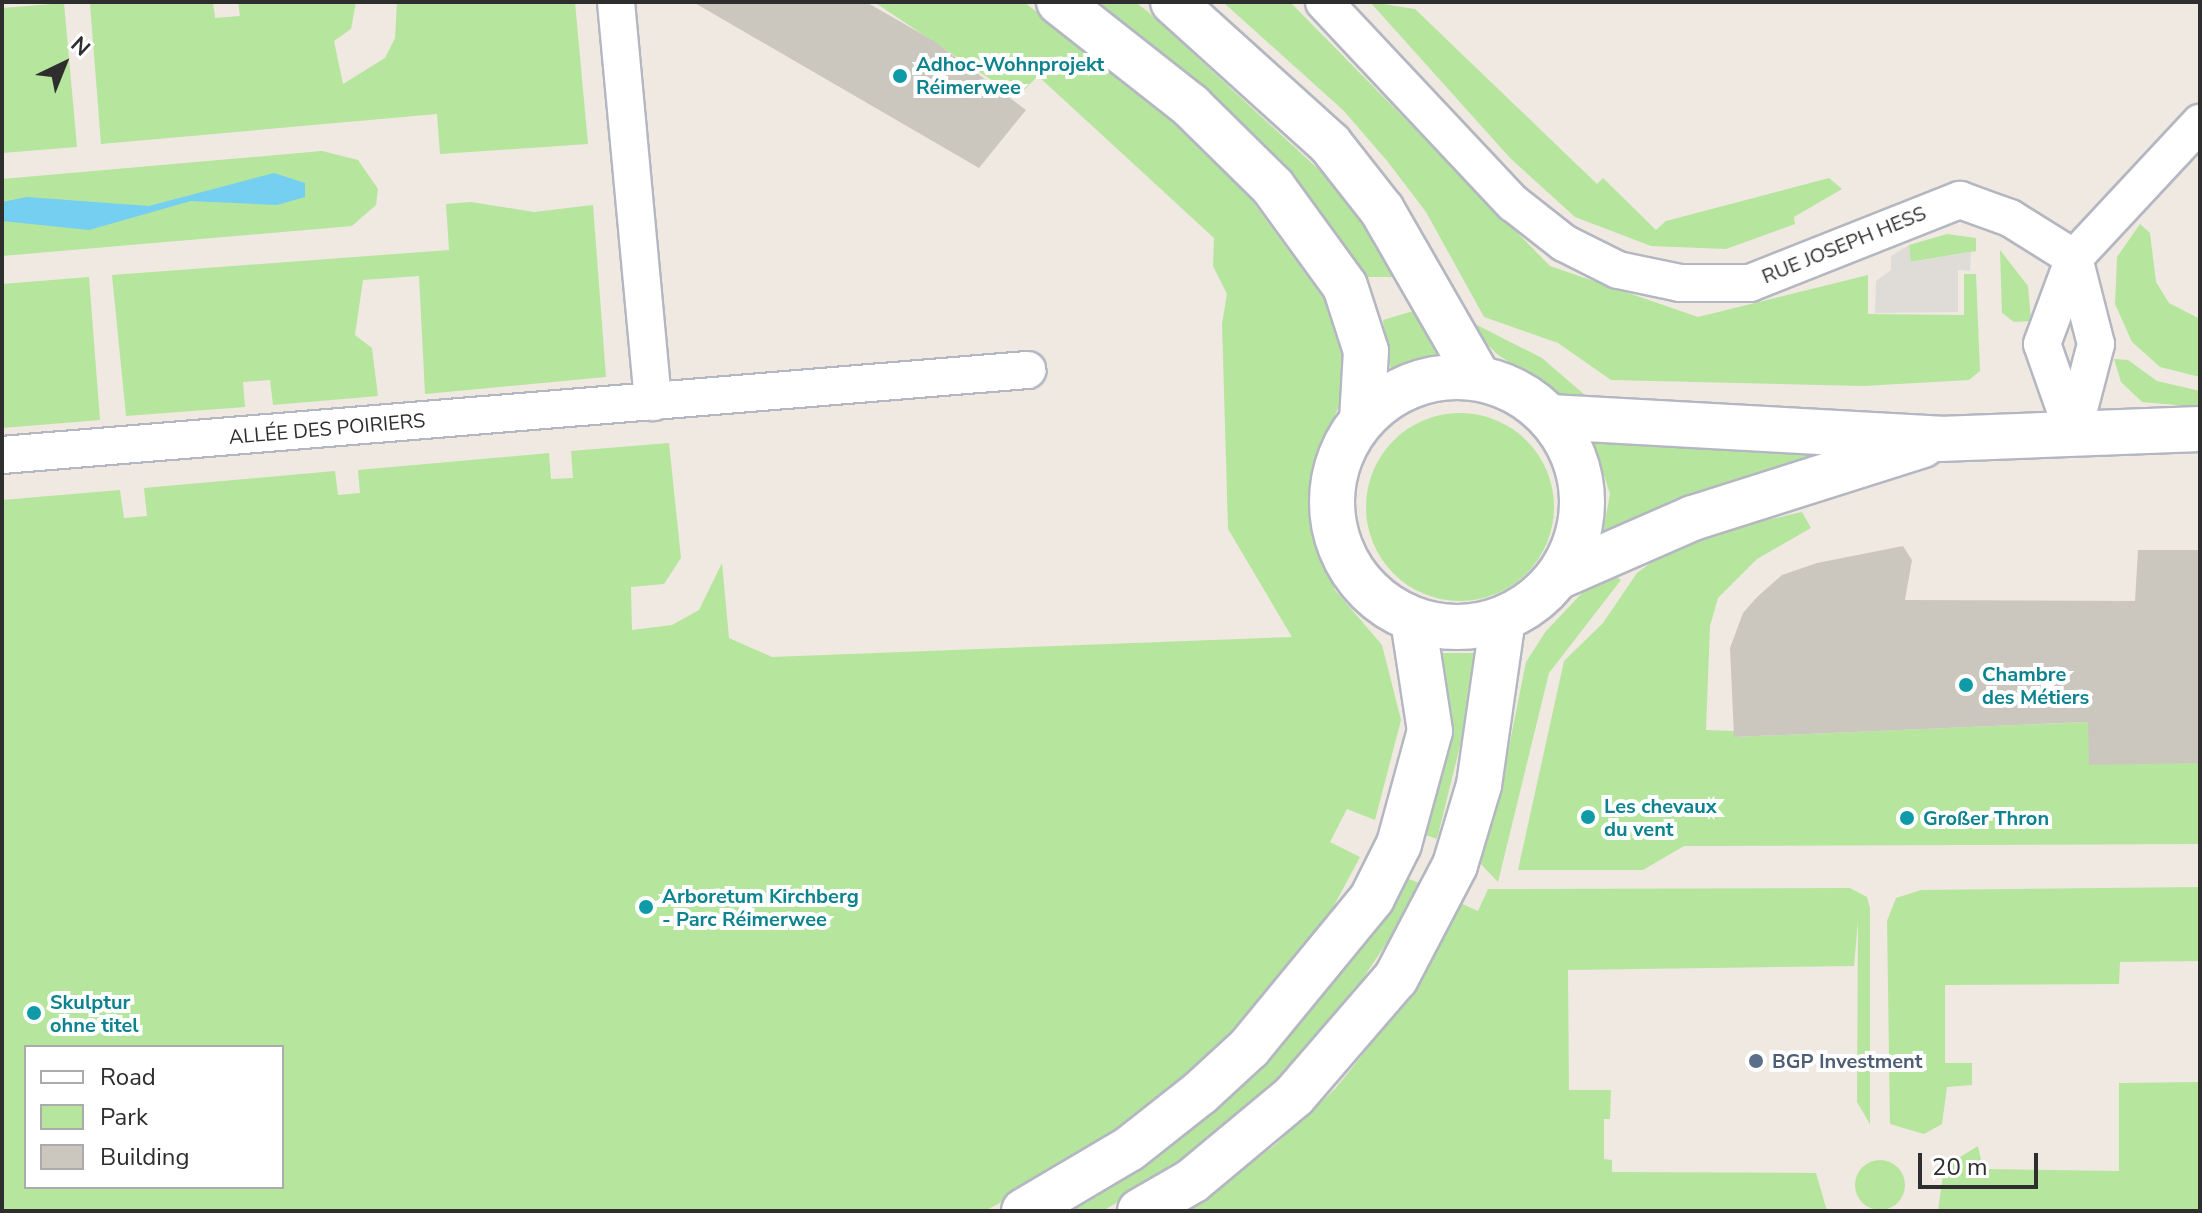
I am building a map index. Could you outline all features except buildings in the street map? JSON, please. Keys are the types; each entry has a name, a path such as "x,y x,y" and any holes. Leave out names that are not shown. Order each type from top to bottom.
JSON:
{"main road":[{"path":"1059,2 1191,106 1273,187 1345,286 1366,351 1362,420"},
{"path":"1173,2 1330,144 1382,210 1478,377"},
{"path":"1478,377 1530,398 1550,417 1569,441 1584,509 1577,544 1560,576 1534,602 1503,619 1443,627 1413,620 1364,586 1335,533 1334,473 1362,420 1388,395 1429,379 1478,377"},
{"path":"1550,417 1940,439 2200,429"},
{"path":"1560,576 1693,518 1940,439"},
{"path":"1140,1211 1192,1181 1294,1096 1396,978 1455,865 1479,785 1503,619"},
{"path":"1024,1211 1129,1149 1200,1093 1278,1015 1372,898 1399,844 1430,731 1413,620"}],"street":[{"path":"616,2 653,402"},
{"name":"RUE JOSEPH HESS","path":"1324,2 1513,203 1564,243 1618,270 1680,283 1750,283 1960,200 2010,218 2074,258"},
{"path":"2073,432 2042,344 2074,258 2200,123"},
{"path":"2073,432 2096,344 2074,258"},
{"name":"ALLÉE DES POIRIERS","path":"2,455 1027,370"}],"green space":[{"path":"213,2 215,18 240,16 238,2 356,2 351,29 334,41 343,84 385,58 395,38 397,2 575,2 588,144 440,154 437,114 101,144 90,4"},
{"name":"Arboretum Kirchberg - Parc Réimerwee","path":"874,2 1024,2 1179,123 1242,187 1340,321 1346,389 1319,453 1310,523 1335,590 1382,645 1401,720 1375,820 1347,809 1330,842 1360,857 1322,928 1239,1028 1175,1086 1070,1164 985,1211 2,1211 2,500 120,490 124,518 147,516 144,488 335,471 338,495 360,493 358,470 549,453 551,479 573,478 571,451 669,443 681,558 664,584 631,587 632,630 672,625 699,610 722,563 729,638 772,657 1292,637 1228,529 1222,324 1227,294 1213,266 1214,238 1038,76 1017,97"},
{"path":"1089,2 1135,2 1147,11 1368,215 1417,277 1362,277 1277,160"},
{"path":"1223,2 1290,2 1550,266 1698,317 1868,275 1868,314 1964,315 1964,274 1976,274 1980,371 1969,380 1864,386 1611,380 1558,343 1484,317 1426,212 1388,162 1344,111"},
{"path":"1370,2 1415,9 1597,184 1603,178 1656,230 1666,221 1829,178 1842,189 1794,217 1795,224 1726,249 1651,246 1575,217 1511,159"},
{"path":"64,3 77,147 2,153 2,8"},
{"path":"322,151 358,160 378,189 376,205 352,226 2,256 2,179"},
{"path":"471,202 534,212 593,205 606,377 425,394 419,276 363,280 355,335 372,348 378,396 273,405 270,380 243,382 245,407 126,416 112,275 449,250 446,204"},
{"path":"2140,224 2150,233 2156,282 2169,303 2200,319 2200,377 2160,367 2132,342 2115,304 2117,257"},
{"path":"1947,234 1976,238 1976,251 1910,262 1909,245"},
{"path":"2000,250 2028,286 2031,321 2014,322 2002,313"},
{"path":"89,277 100,420 2,428 2,284"},
{"path":"1420,309 1453,356 1391,372 1383,320"},
{"path":"1473,323 1542,358 1594,403 1573,405 1497,354 1469,326"},
{"path":"2114,359 2128,360 2157,381 2200,391 2200,407 2142,402 2121,382"},
{"path":"1460,413 1496,420 1527,440 1547,471 1554,507 1547,543 1527,574 1496,594 1460,601 1424,594 1393,574 1373,543 1366,507 1373,471 1393,440 1424,420"},
{"path":"1593,441 1635,445 1844,446 1602,537 1610,494"},
{"path":"1802,512 1811,528 1757,559 1718,598 1710,626 1706,730 1734,731 1735,737 2088,722 2200,763 2200,844 1684,846 1643,870 1518,870 1564,661 1603,623 1637,573 1657,558 1740,526"},
{"path":"1605,569 1621,580 1549,673 1498,882 1477,860 1502,782 1526,662 1546,631"},
{"path":"1430,653 1483,653 1437,839 1417,832"},
{"path":"1401,876 1419,883 1394,932 1345,1005 1273,1088 1157,1180 1102,1211 1062,1211 1253,1072 1355,955"},
{"path":"2200,887 2200,961 2120,962 2119,984 1945,985 1945,1063 1972,1063 1972,1085 1947,1087 1942,1124 1924,1134 1890,1124 1887,921 1896,898 1921,890"},
{"path":"1850,888 1867,897 1870,908 1870,1124 1857,1102 1858,921 1854,966 1568,970 1569,1090 1611,1090 1610,1119 1604,1119 1604,1159 1612,1160 1612,1172 1816,1173 1827,1211 1181,1211 1274,1146 1335,1089 1393,1017 1458,902 1478,911 1488,889"},
{"path":"2200,1082 2200,1211 1938,1211 1944,1167 1978,1146 1983,1169 2119,1171 2119,1083"},
{"path":"1880,1160 1898,1167 1905,1185 1898,1203 1880,1210 1862,1203 1855,1185 1862,1167"}],"shaded area":[{"path":"1909,245 1911,262 1971,252 1970,271 1958,270 1958,312 1875,313 1876,281 1891,270 1891,256"}],"water":[{"path":"274,173 305,183 305,197 277,205 191,201 89,230 2,221 2,202 27,197 149,206"}],"place":[{"name":"Adhoc-Wohnprojekt Réimerwee","path":"900,76"},
{"name":"Chambre des Métiers","path":"1966,685"},
{"name":"Les chevaux du vent","path":"1588,817"},
{"name":"Großer Thron","path":"1907,818"},
{"name":"Arboretum Kirchberg - Parc Réimerwee","path":"646,907"},
{"name":"Skulptur ohne titel","path":"34,1013"},
{"name":"BGP Investment","path":"1756,1061"}]}
